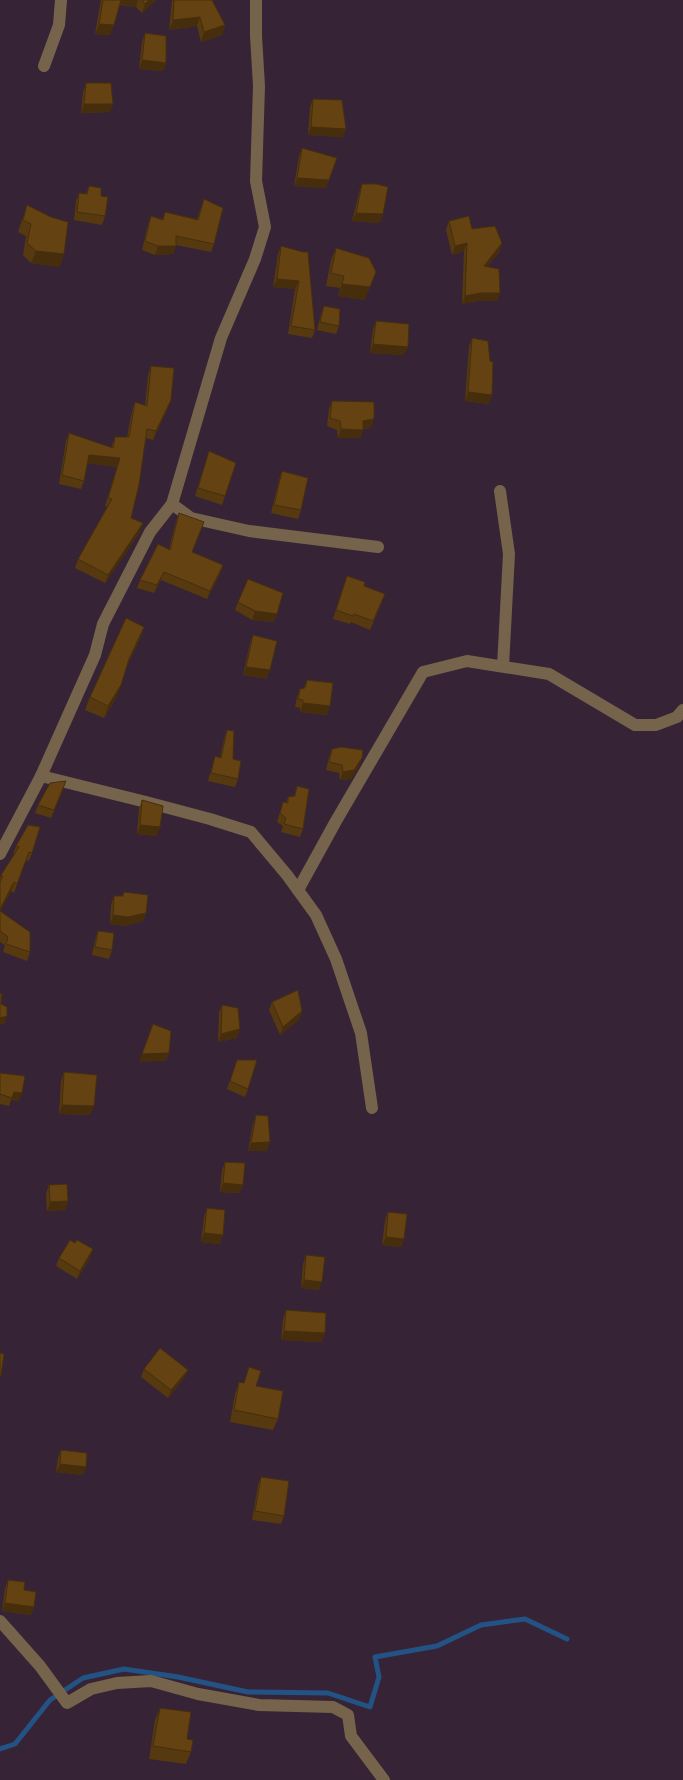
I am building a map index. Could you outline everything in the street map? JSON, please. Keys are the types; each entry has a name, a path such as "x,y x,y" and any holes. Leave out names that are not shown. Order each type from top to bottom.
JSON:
{"street":[{"path":"44,66 59,25 61,0"},
{"path":"0,854 41,776 95,655 102,624 150,532 172,504 221,338 255,260 265,227 256,181 259,86 256,0"},
{"path":"500,491 509,554 502,666"},
{"path":"172,504 191,518 249,531 378,547"},
{"path":"298,890 423,672 467,662 549,674 635,725 656,725 677,717 683,710"},
{"path":"41,776 210,819 251,832 287,874 316,915 336,959 361,1032 372,1108"},
{"path":"0,1621 40,1666 67,1703 91,1689 117,1683 151,1681 198,1694 258,1705 333,1707 348,1715 352,1736 384,1780"}],"building":[{"path":"103,0 121,0 114,25 99,24"},
{"path":"174,0 212,0 225,25 204,32 200,17 173,20"},
{"path":"145,33 166,36 166,63 142,60"},
{"path":"86,83 111,83 113,104 84,104"},
{"path":"313,99 342,100 346,129 311,127"},
{"path":"302,148 337,158 329,180 297,178"},
{"path":"362,184 377,184 388,187 383,214 356,213"},
{"path":"89,186 101,188 101,196 108,197 105,216 77,212 79,193 87,194"},
{"path":"204,199 223,208 214,244 176,236 176,246 158,246 145,241 151,216 163,220 165,212 198,220"},
{"path":"27,205 51,217 68,222 64,254 36,251 27,243 31,224 23,220"},
{"path":"469,216 472,229 495,226 502,243 484,266 499,269 500,293 480,293 465,296 467,243 455,246 449,221"},
{"path":"281,246 308,252 315,330 291,326 299,281 277,279"},
{"path":"336,248 369,258 376,272 370,287 342,284 344,276 331,273"},
{"path":"324,306 340,309 339,326 320,322"},
{"path":"376,321 409,324 408,347 373,344"},
{"path":"472,338 488,341 490,361 493,362 492,395 468,392"},
{"path":"151,366 174,368 171,400 156,431 147,429 139,485 131,518 143,523 108,575 78,559 112,499 108,498 120,458 89,455 84,481 62,475 69,433 113,448 115,437 129,437 135,402 147,406"},
{"path":"332,401 374,402 374,419 363,421 363,430 341,429 340,421 330,418"},
{"path":"209,451 236,463 225,496 198,488"},
{"path":"282,471 308,478 301,510 274,505"},
{"path":"179,513 204,522 192,552 223,565 210,591 164,572 157,585 140,580 158,544 170,550"},
{"path":"347,576 365,582 364,586 385,594 373,621 336,610"},
{"path":"248,579 283,593 277,614 255,611 238,602"},
{"path":"126,618 144,627 129,659 121,685 108,706 90,697"},
{"path":"253,635 277,641 270,670 246,667"},
{"path":"307,680 333,683 330,706 303,703 303,700 298,699 300,689 305,688"},
{"path":"227,730 234,731 233,759 241,761 238,779 211,773 215,756 221,758"},
{"path":"341,747 363,750 362,758 354,770 343,772 342,765 329,762 332,749"},
{"path":"66,781 54,810 38,805 50,783"},
{"path":"297,786 309,789 303,829 284,824 286,818 280,813 283,802 288,803 288,797 295,796"},
{"path":"142,800 163,806 160,827 140,825"},
{"path":"28,825 40,827 32,853 29,852 17,884 14,882 0,909 0,882 3,876 1,875 19,847 16,846"},
{"path":"124,892 148,895 146,913 128,917 113,915 114,896 123,896"},
{"path":"0,911 30,932 30,952 6,944 8,937 0,931"},
{"path":"98,931 114,933 112,950 95,947"},
{"path":"298,990 302,1011 283,1027 272,1002"},
{"path":"0,993 2,994 1,1004 7,1007 7,1016 0,1018"},
{"path":"222,1005 238,1008 240,1029 221,1034"},
{"path":"153,1024 171,1031 169,1053 142,1054"},
{"path":"237,1060 257,1060 248,1089 230,1081"},
{"path":"64,1072 97,1075 94,1106 62,1105"},
{"path":"0,1073 25,1076 22,1093 14,1092 12,1098 0,1094"},
{"path":"256,1115 268,1116 270,1142 251,1143"},
{"path":"225,1162 245,1163 243,1185 223,1183"},
{"path":"67,1184 68,1201 50,1202 49,1185"},
{"path":"207,1208 225,1210 223,1235 204,1233"},
{"path":"388,1212 407,1214 404,1239 386,1237"},
{"path":"70,1240 75,1243 77,1240 93,1249 80,1271 59,1258"},
{"path":"306,1255 325,1257 322,1282 304,1280"},
{"path":"286,1310 326,1313 325,1333 284,1331"},
{"path":"160,1348 188,1370 171,1390 144,1369"},
{"path":"0,1353 4,1354 1,1376 0,1376"},
{"path":"249,1367 261,1371 256,1386 283,1391 278,1419 234,1410 239,1382 244,1383"},
{"path":"61,1450 87,1453 86,1467 60,1464"},
{"path":"261,1477 289,1481 284,1516 255,1511"},
{"path":"8,1580 25,1582 24,1590 36,1592 34,1607 5,1603"},
{"path":"160,1708 191,1712 187,1739 193,1740 191,1752 153,1746"}],"waterway":[{"path":"0,1749 15,1744 50,1700 83,1678 124,1669 178,1677 248,1692 328,1693 370,1707 379,1677 375,1657 437,1646 481,1625 525,1619 567,1639"}]}
